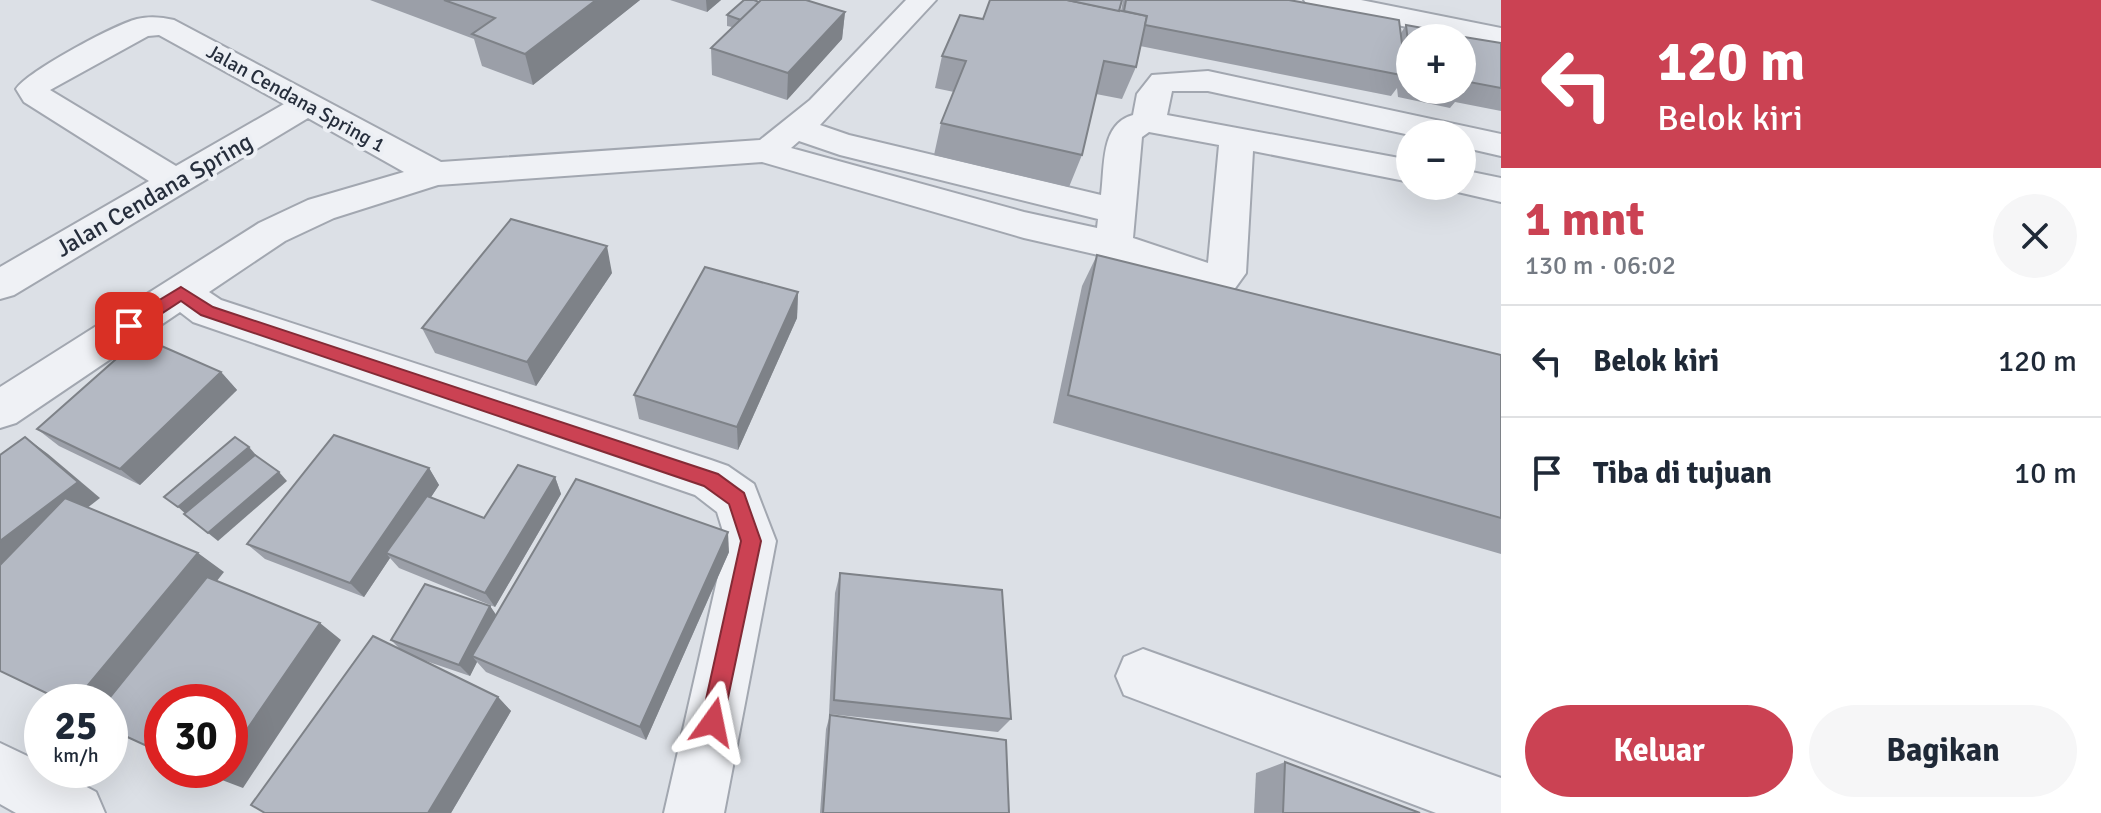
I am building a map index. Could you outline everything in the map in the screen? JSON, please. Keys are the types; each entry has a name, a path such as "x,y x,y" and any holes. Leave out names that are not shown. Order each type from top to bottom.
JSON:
{"street":[{"path":"763,151 797,128 870,59 922,0"},
{"path":"1318,0 1501,37"},
{"name":"Jalan Cendana Spring 1","path":"176,182 35,95 32,89 41,81 129,34 155,25 164,26 436,174"},
{"path":"1149,122 1153,94 1163,82 1181,79 1208,81 1396,122"},
{"name":"Jalan Cendana Spring","path":"6,274 176,182 308,104"},
{"path":"1115,228 1126,133 1136,125 1149,122 1396,168"},
{"path":"797,128 1115,228 1219,281 1224,278 1237,137"},
{"path":"1476,139 1501,145"},
{"path":"0,410 272,232 321,209 436,174 763,151 1024,225 1115,228"},
{"path":"1476,185 1501,190"},
{"path":"181,293 207,311 711,480 737,499 751,541 694,813"},
{"path":"1143,676 1501,808"},
{"path":"0,772 75,813"}],"building":[{"path":"444,0 596,0 525,54 472,34 495,18"},
{"path":"744,0 759,2 741,20 727,15"},
{"path":"761,0 806,0 845,12 788,73 711,48"},
{"path":"990,0 1067,0 1147,16 1136,67 1104,61 1082,155 941,123 966,61 942,56 960,15 983,19"},
{"path":"1067,0 1122,0 1119,11"},
{"path":"1126,0 1289,0 1399,20 1400,24 1396,24 1396,74 1145,25 1147,16 1124,11"},
{"path":"1476,39 1501,43 1501,88 1476,83"},
{"path":"511,219 607,246 527,362 422,328"},
{"path":"1097,255 1501,355 1501,518 1068,395"},
{"path":"705,267 798,292 737,427 634,395"},
{"path":"141,337 221,372 120,469 37,429"},
{"path":"334,435 429,468 350,583 247,544"},
{"path":"25,437 78,482 0,541 0,455"},
{"path":"235,437 249,447 178,507 164,497"},
{"path":"255,455 279,472 208,533 184,514"},
{"path":"518,465 555,477 485,593 386,553 427,496 484,518"},
{"path":"576,479 728,532 640,727 472,656"},
{"path":"65,498 198,553 89,684 27,684 0,671 0,565"},
{"path":"840,573 1002,590 1011,719 834,700"},
{"path":"207,577 320,623 248,728 248,684 144,684 144,745 128,737 128,684 121,684"},
{"path":"425,584 490,606 459,665 391,640"},
{"path":"373,636 498,697 428,813 265,813 251,805"},
{"path":"830,715 1006,740 1009,813 823,813"},
{"path":"1285,762 1420,813 1283,813"}],"route":[{"path":"129,326 181,293 207,311 711,480 737,499 751,541 713,722"}]}
